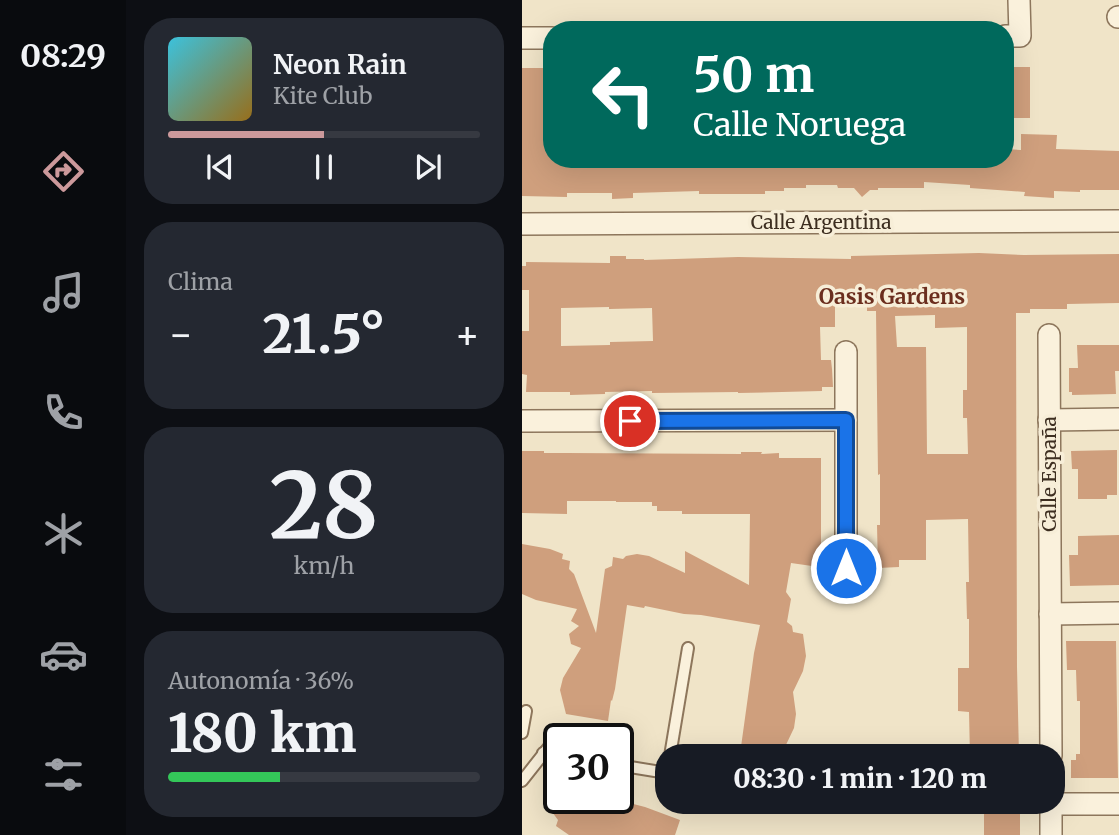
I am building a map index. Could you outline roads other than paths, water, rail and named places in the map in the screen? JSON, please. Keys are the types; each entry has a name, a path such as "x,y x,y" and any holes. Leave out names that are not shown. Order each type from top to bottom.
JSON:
{"street":[{"path":"1014,26 1019,0"},
{"path":"522,38 543,38"},
{"name":"Calle Argentina","path":"522,224 1119,221"},
{"name":"Calle España","path":"1049,335 1051,744"},
{"path":"846,352 846,568"},
{"path":"1049,420 1119,419"},
{"path":"522,421 846,420"},
{"path":"1050,614 1119,613"},
{"path":"1065,803 1119,804"},
{"path":"1051,814 1051,835"}],"lane":[{"path":"672,744 688,648"},
{"path":"522,733 526,710"},
{"path":"523,778 543,753"},
{"path":"634,768 655,772"}],"district":[{"name":"Oasis Gardens","path":"892,297"}]}
